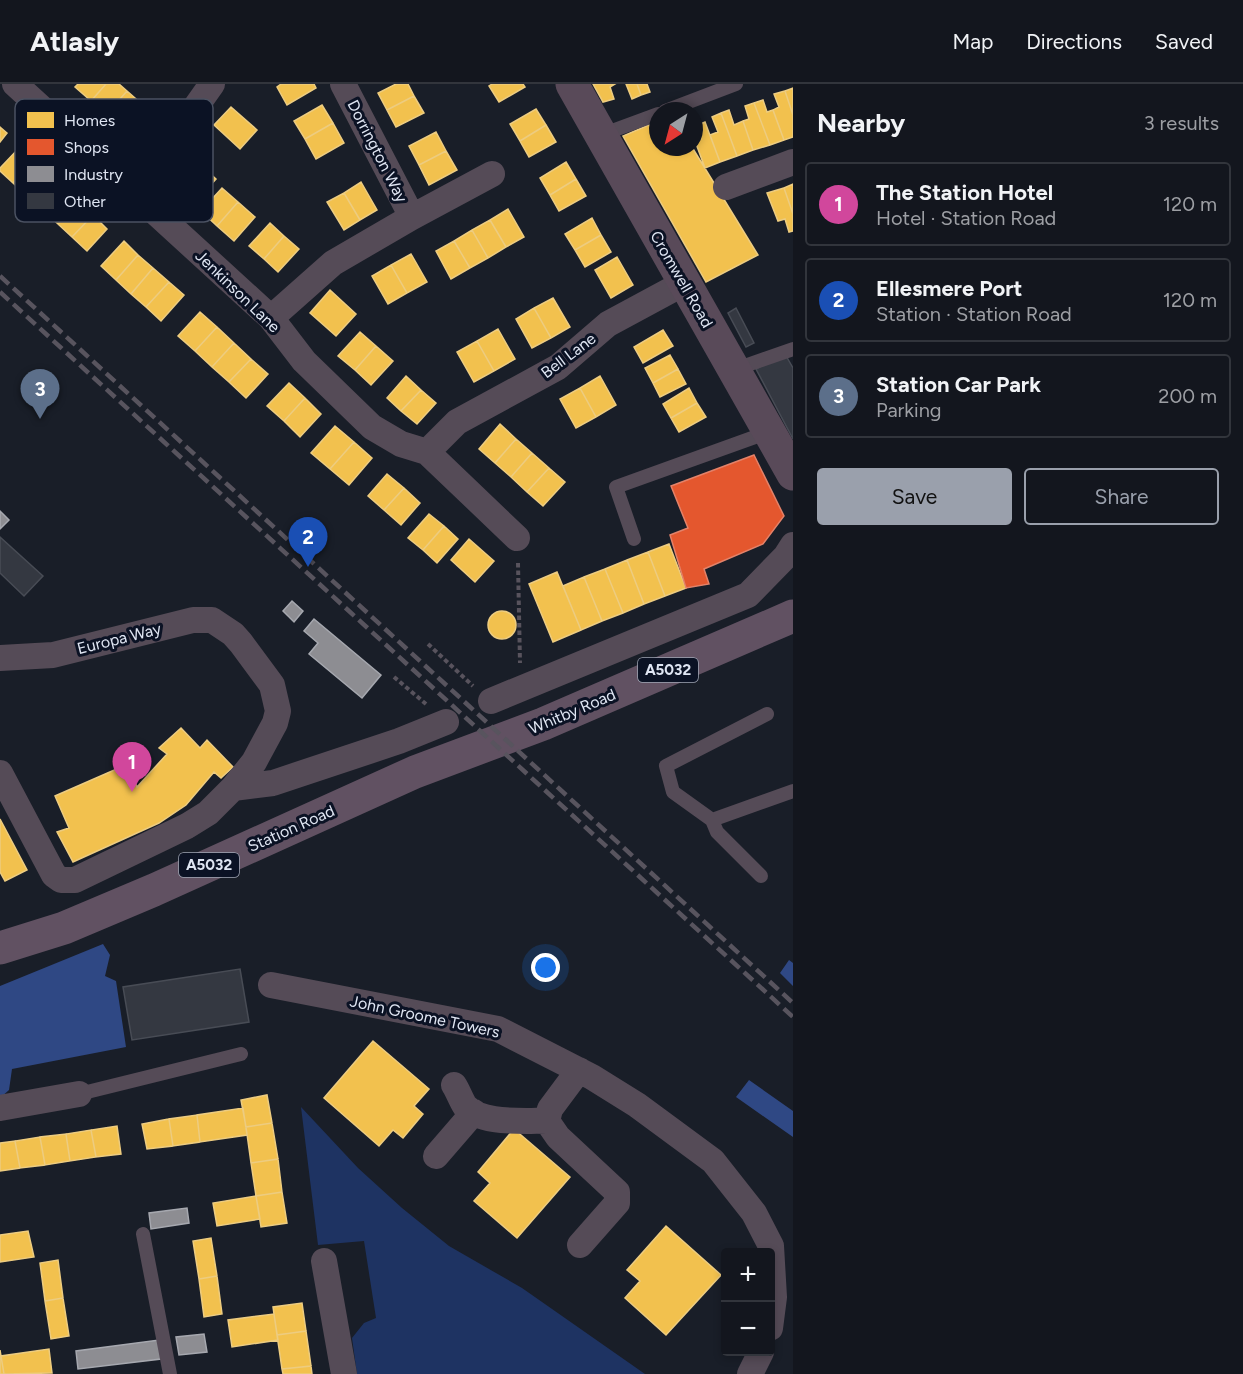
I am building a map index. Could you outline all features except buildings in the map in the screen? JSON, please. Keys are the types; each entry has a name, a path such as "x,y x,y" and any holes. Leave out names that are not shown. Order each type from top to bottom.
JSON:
{"main road":[{"name":"Whitby Road","path":"415,772 543,724 793,616"},
{"name":"Station Road","path":"0,948 64,928 154,891 415,772"}],"street":[{"name":"Jenkinson Lane","path":"15,84 32,99"},
{"path":"201,99 212,84"},
{"name":"Dorrington Way","path":"343,84 412,217"},
{"name":"Cromwell Road","path":"572,84 733,370 785,454"},
{"path":"726,187 793,162"},
{"name":"Dorrington Way","path":"271,318 333,263 492,174"},
{"name":"Jenkinson Lane","path":"167,222 271,318 304,361 372,427 401,444 427,452 517,538"},
{"name":"Bell Lane","path":"427,452 457,422 558,367 608,324 684,283"},
{"path":"485,696 524,688 747,595 786,556 793,545"},
{"name":"Europa Way","path":"11,657 53,654 203,618 220,624 233,634 272,685 278,711 267,740 234,788"},
{"path":"0,673 11,657"},
{"path":"0,773 54,874 61,880 75,880 188,826 208,813 234,788 273,783 399,741 440,716"},
{"name":"John Groome Towers","path":"271,985 498,1029 579,1070 637,1105 713,1161 754,1213 771,1246 774,1302"},
{"path":"579,1070 550,1109 547,1121 558,1137 617,1192 617,1203 580,1245"},
{"path":"454,1085 466,1106 479,1116 494,1120 547,1121"},
{"path":"0,1108 79,1094"},
{"path":"436,1156 474,1112"},
{"path":"324,1261 344,1374"},
{"path":"750,1374 759,1356"}],"lane":[{"path":"689,102 736,84"},
{"path":"601,135 649,117"},
{"path":"733,370 793,349"},
{"path":"634,539 616,487 785,454"},
{"path":"761,876 717,832 712,820 673,792 666,766 767,714"},
{"path":"712,820 793,791"},
{"path":"79,1094 241,1054"},
{"path":"143,1234 170,1374"}],"path":[{"path":"517,538 520,666 524,688"},
{"path":"428,644 485,696"},
{"path":"394,677 440,716"}],"shaded area":[{"path":"103,944 110,955 105,976 116,981 126,1047 12,1069 9,1090 0,1098 0,986"},
{"path":"789,960 793,963 793,986 780,973"},
{"path":"749,1080 793,1111 793,1137 736,1097"},
{"path":"301,1107 358,1168 449,1246 522,1288 645,1374 357,1374 352,1338 364,1323 376,1318 364,1241 318,1245"}],"railway":[{"path":"0,276 793,1003"},
{"path":"0,292 793,1017"}],"place":[{"name":"Station Car Park","path":"40,419"},
{"name":"Ellesmere Port","path":"308,567"},
{"name":"The Station Hotel","path":"132,792"}]}
